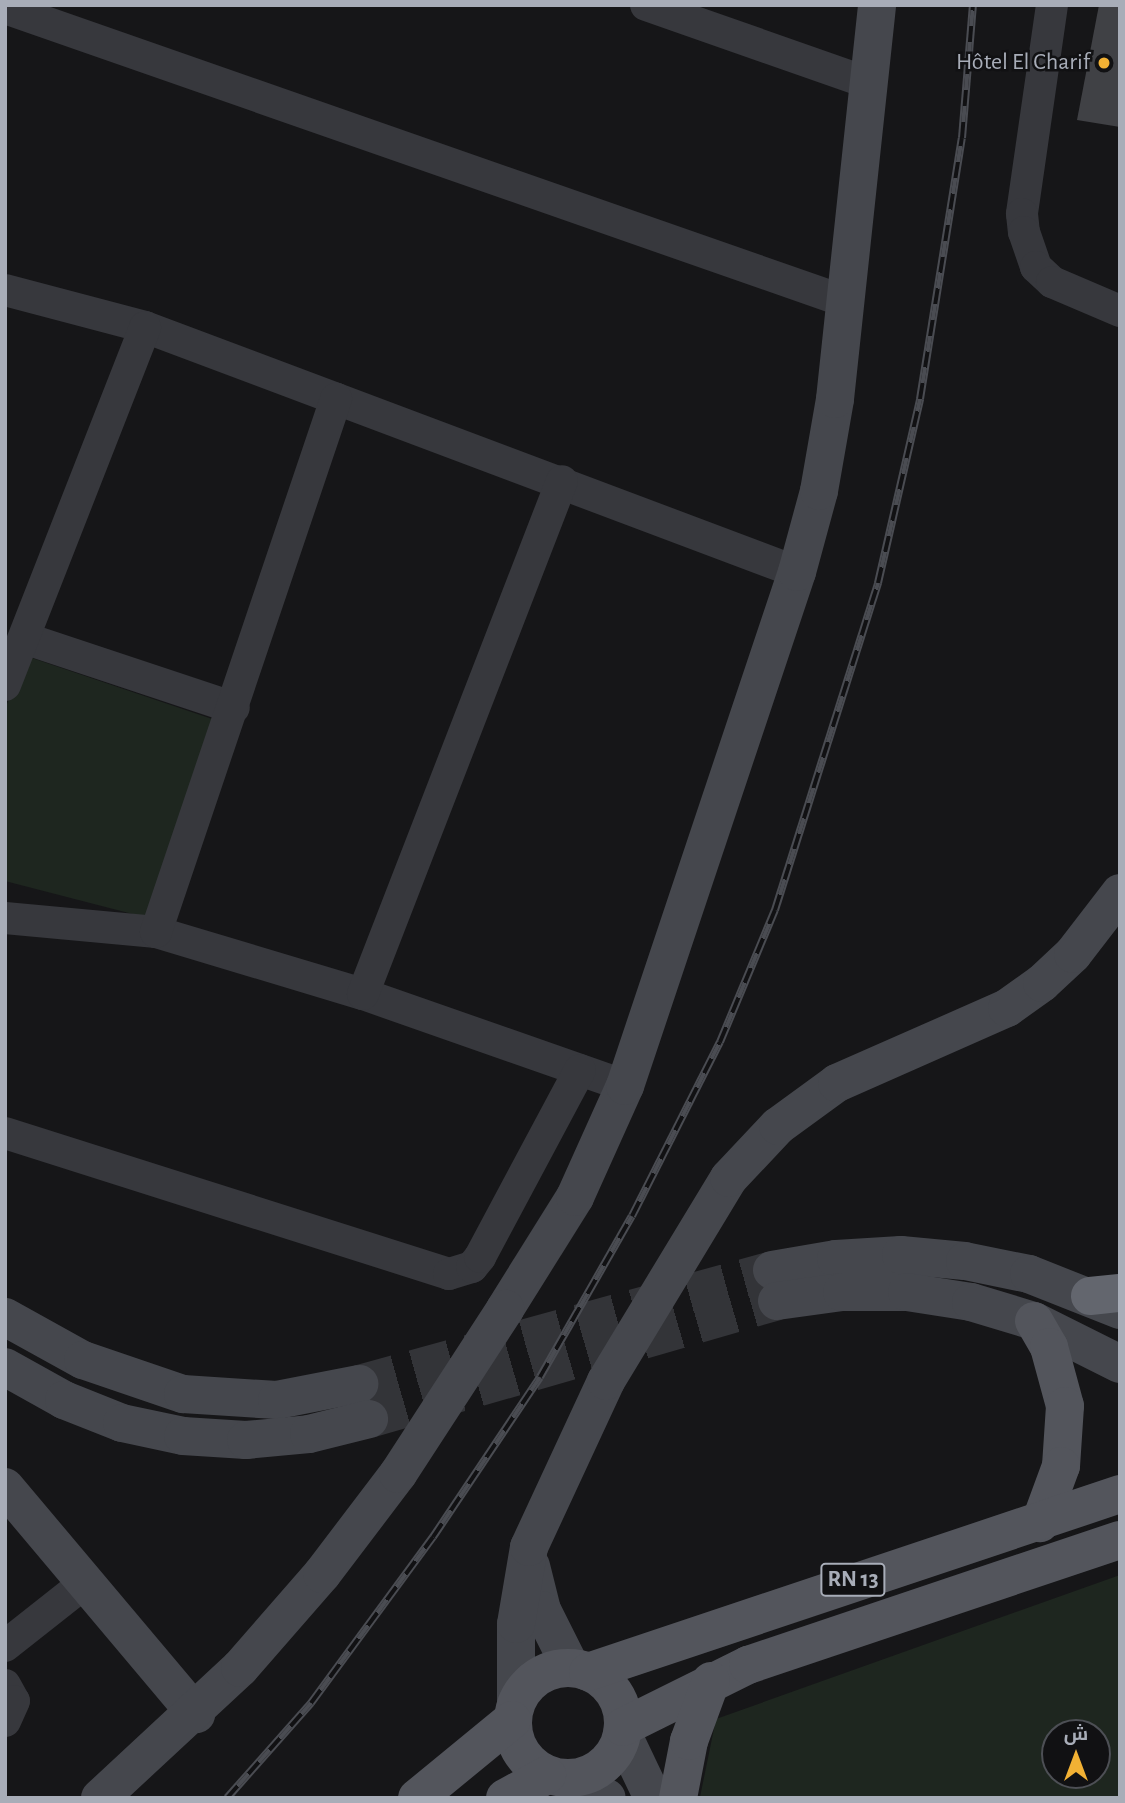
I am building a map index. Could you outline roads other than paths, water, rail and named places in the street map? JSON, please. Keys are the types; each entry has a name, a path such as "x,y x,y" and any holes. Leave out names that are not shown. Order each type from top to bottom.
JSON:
{"main road":[{"path":"1034,1321 1059,1376 1065,1426 1061,1466 1041,1522"},
{"name":"RN 13","path":"580,1670 883,1570 1041,1522 1120,1494"},
{"name":"RN 13","path":"622,1730 711,1681 1120,1540"},
{"path":"416,1798 514,1711 538,1676 580,1670 614,1694 622,1730 608,1761 580,1777 556,1776 505,1798"},
{"path":"678,1798 689,1741 711,1681"},
{"path":"514,1711 521,1753 556,1776"}],"street":[{"path":"646,5 869,83"},
{"path":"100,1798 196,1714 322,1574 398,1474 575,1197 625,1086 797,572 835,400 877,5"},
{"path":"1052,5 1022,214 1024,232 1035,267 1052,282 1120,311"},
{"path":"5,8 844,301"},
{"path":"5,290 145,327 562,481 797,572"},
{"path":"5,685 145,327"},
{"path":"156,932 234,708 336,399"},
{"path":"363,994 562,481"},
{"path":"24,638 234,708"},
{"path":"514,1711 516,1624 529,1546 606,1381 707,1207 752,1151 837,1083 1007,1008 1073,954 1120,893"},
{"path":"5,918 156,932 363,994 625,1086"},
{"path":"5,1133 449,1275 472,1267 480,1257 580,1070"},
{"path":"1110,1300 1029,1275 940,1259 836,1259 775,1285 842,1292 907,1292 971,1302 1034,1321 1120,1364"},
{"path":"5,1317 83,1360 183,1394 364,1402 309,1434 246,1440 183,1436 111,1418 64,1400 5,1367"},
{"path":"5,1487 196,1714"},
{"path":"529,1546 542,1610 580,1670"},
{"path":"5,1646 86,1582"},
{"path":"5,1685 14,1700 5,1721"},
{"path":"622,1730 653,1798"},
{"path":"556,1776 607,1798"}],"tunnel":[{"path":"359,1384 772,1270"},
{"path":"369,1419 777,1301"}],"railway":[{"path":"227,1798 311,1703 433,1537 540,1377 632,1216 720,1042 775,910 878,583 920,399 962,138 973,5"}],"place":[{"name":"Hôtel El Charif","path":"1104,63"}]}
